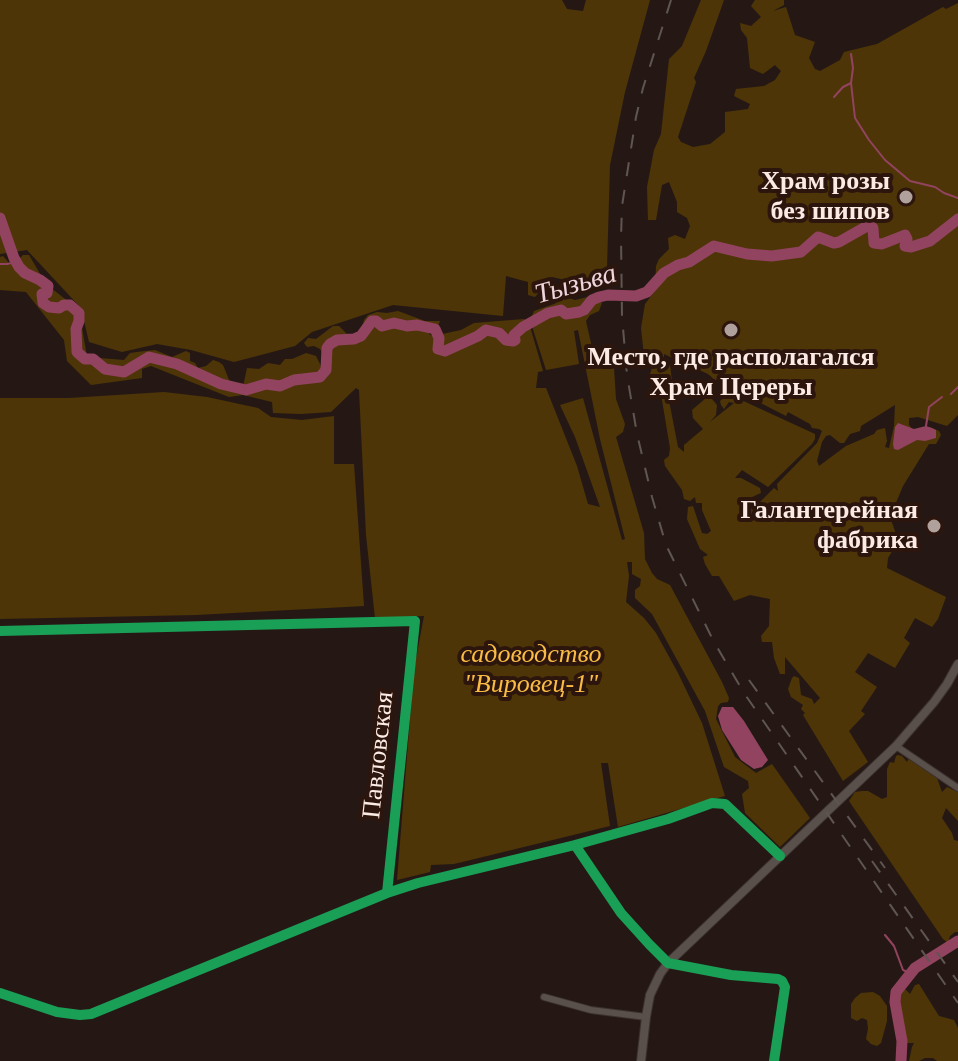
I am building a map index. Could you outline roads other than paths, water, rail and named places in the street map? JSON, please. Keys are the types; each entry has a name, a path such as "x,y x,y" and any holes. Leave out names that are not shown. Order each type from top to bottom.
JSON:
{"main road":[{"path":"641,1061 646,1017 655,984 668,963 896,746 934,702 958,664"}],"street":[{"name":"Павловская","path":"0,631 415,621 387,893"},
{"path":"896,746 958,788"},
{"path":"0,993 57,1012 91,1014 387,893 575,845 719,802 725,804 780,856"},
{"path":"575,845 621,913 668,963 782,981 785,987 774,1061"},
{"path":"544,997 591,1010 646,1017"}],"waterway":[{"path":"851,54 855,118 869,140 885,160 910,181 935,187 958,198"},
{"path":"834,97 851,83"},
{"name":"Тызьва","path":"0,218 19,267 48,286 47,293 42,294 43,303 59,308 70,305 79,313 77,352 85,359 93,359 105,369 124,372 149,357 246,390 266,384 280,386 294,380 320,377 326,370 330,344 361,336 372,321 382,326 394,323 435,329 439,338 438,349 445,351 486,330 513,341 514,335 523,327 548,313 561,310 566,314 579,312 599,297 636,296 647,292 664,273 714,246 772,256 801,252 818,237 839,242 869,225 873,228 874,243 882,244 905,235 905,246 911,247 930,241 958,219"},
{"path":"0,264 16,262"},
{"path":"951,394 958,387"},
{"path":"926,426 929,407 942,397"},
{"path":"885,935 894,946 903,970 910,973"},
{"path":"901,1061 902,1041 896,992 915,968 958,941"}],"railway":[{"path":"671,0 636,117 622,206 622,316 627,375 652,497 666,545 714,642 744,693 958,1003"},
{"path":"749,680 885,868"},
{"path":"872,861 958,982"}],"place":[{"name":"Храм розы без шипов","path":"906,197"},
{"name":"Место, где располагался Храм Цереры","path":"731,330"},
{"name":"Галантерейная фабрика","path":"934,526"}],"park label":[{"name":"садоводство \"Вировец-1\"","path":"531,670"}]}
